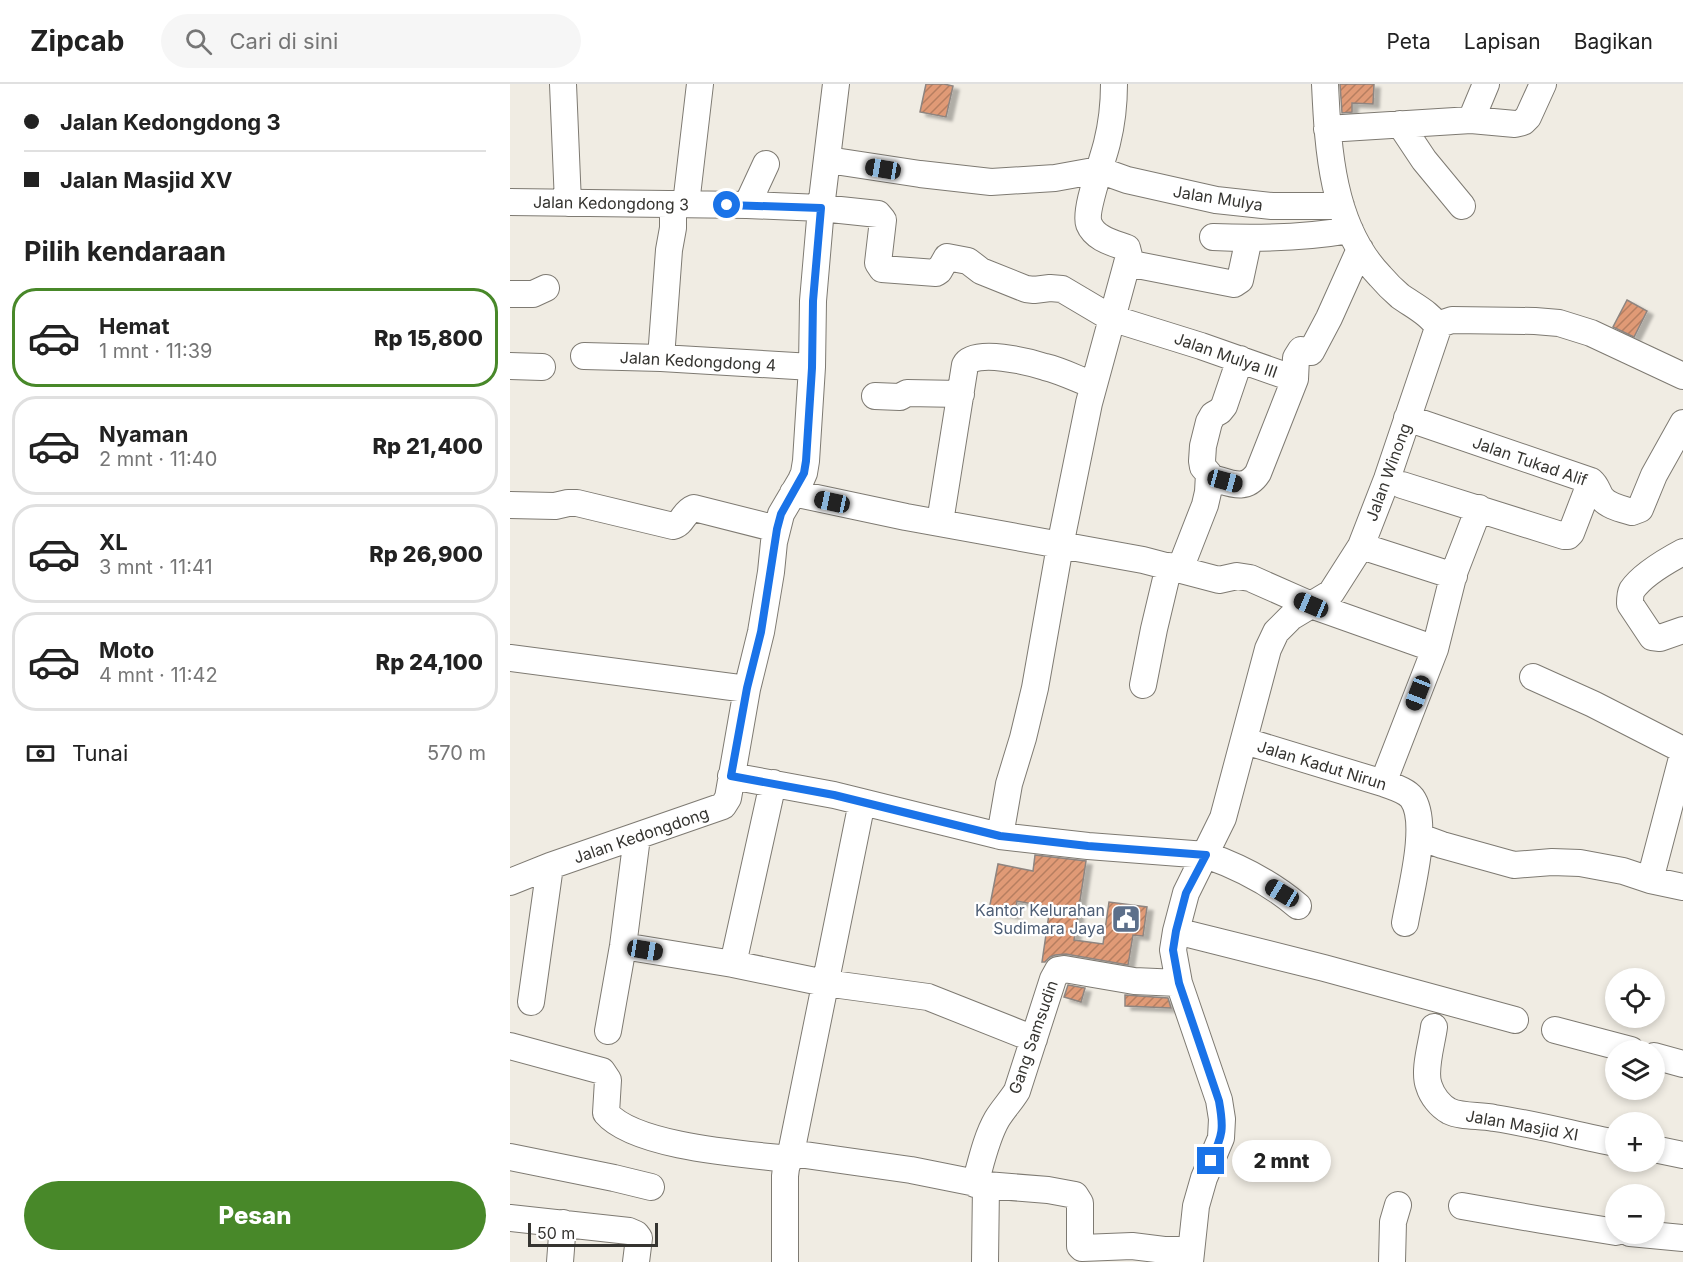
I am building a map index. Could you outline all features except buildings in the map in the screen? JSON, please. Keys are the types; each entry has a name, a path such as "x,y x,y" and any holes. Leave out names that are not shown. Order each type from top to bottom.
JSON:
{"street":[{"path":"562,84 568,203"},
{"path":"661,358 669,250 680,204 700,84"},
{"name":"Jalan Kedongdong","path":"510,882 723,806 728,798 747,688 761,632 777,529 781,514 804,473 806,461 812,368 813,301 821,208 836,84"},
{"path":"1000,836 1009,784 1035,688 1060,546 1093,385 1129,256 1127,248 1105,240 1095,232 1088,219 1114,112 1114,84"},
{"path":"1325,84 1327,129 1336,190 1341,206 1355,240 1377,273 1398,294 1437,325 1452,320 1559,323 1592,333 1683,376"},
{"path":"1471,120 1486,84"},
{"path":"1327,129 1471,120 1515,124 1523,122 1528,117 1543,84"},
{"path":"1400,124 1424,160 1462,206"},
{"path":"828,160 991,182 1055,178 1099,170"},
{"path":"747,205 766,164"},
{"name":"Jalan Mulya","path":"1099,170 1139,183 1216,200 1272,206 1341,206"},
{"name":"Jalan Kedongdong 3","path":"510,202 821,208"},
{"name":"Jalan Mulya III","path":"821,208 869,212 882,217 878,263 882,268 936,273 947,257 968,261 981,271 1026,289 1062,289 1111,318 1295,379 1296,358 1301,350 1311,352 1329,318 1355,240"},
{"path":"1213,237 1355,240"},
{"path":"1126,263 1234,284 1240,280 1249,238"},
{"path":"510,294 534,294 546,288"},
{"name":"Jalan Winong","path":"1190,1256 1196,1206 1204,1178 1221,1138 1222,1119 1219,1101 1179,983 1173,950 1184,933 1186,893 1223,818 1268,649 1276,632 1291,617 1331,593 1361,546 1438,332 1437,325"},
{"name":"Jalan Kedongdong 4","path":"584,356 661,358 812,368"},
{"path":"940,522 967,361 971,358 1002,358 1045,367 1093,385"},
{"path":"1143,685 1154,629 1175,568 1204,505 1209,477 1202,461 1209,422 1213,415 1224,406 1240,359"},
{"path":"510,366 542,368"},
{"path":"1209,477 1240,485 1253,481 1295,379"},
{"path":"876,396 900,397 907,393 961,394"},
{"name":"Jalan Tukad Alif","path":"1407,418 1591,481 1607,503 1632,512 1640,509 1654,474 1683,423"},
{"path":"1402,485 1568,536 1591,481"},
{"path":"793,493 906,517 1143,560 1219,579 1237,576 1250,578 1311,605 1435,649"},
{"path":"510,505 555,506 577,503 673,526 679,524 687,511 694,508 777,529"},
{"path":"1383,783 1435,649 1454,576 1479,508"},
{"path":"1361,546 1454,576"},
{"path":"1683,552 1664,562 1647,576 1634,588 1630,598 1630,604 1652,637 1660,638 1683,630"},
{"path":"510,658 747,688"},
{"path":"1533,677 1593,704 1683,752 1650,880"},
{"name":"Jalan Kadut Nirun","path":"1245,741 1383,783 1405,792 1413,799 1420,837 1405,923"},
{"path":"731,776 862,802 1000,836 1088,846 1206,855 1250,873 1298,906"},
{"path":"733,964 773,783"},
{"path":"785,1262 785,1176 862,802"},
{"path":"608,1031 623,946 637,837"},
{"path":"1420,837 1514,866 1580,862 1683,887"},
{"path":"531,1002 550,866"},
{"path":"1184,933 1515,1020"},
{"path":"623,946 733,964 825,983 928,997 1034,1039"},
{"name":"Gang Samsudin","path":"985,1262 980,1184 992,1131 997,1119 1017,1091 1056,973 1064,969 1134,981 1179,983"},
{"name":"Jalan Masjid XI","path":"1434,1027 1427,1081 1432,1093 1446,1109 1454,1113 1495,1118 1605,1141"},
{"path":"1555,1030 1605,1043"},
{"path":"510,1046 599,1069 608,1080 606,1113 615,1121 642,1135 670,1143 911,1170 980,1184 1048,1190 1075,1195 1080,1203 1080,1246 1082,1248 1132,1246 1190,1256"},
{"path":"1665,1059 1683,1064"},
{"path":"1665,1151 1683,1155"},
{"path":"510,1157 604,1175 651,1187"},
{"path":"1392,1262 1393,1222 1398,1205"},
{"path":"1462,1206 1605,1230"},
{"path":"510,1218 629,1231 636,1234 639,1242 636,1262"},
{"path":"560,1262 563,1223"},
{"path":"1665,1236 1683,1238"}],"place":[{"name":"Kantor Kelurahan Sudimara Jaya","path":"1126,919"}],"route":[{"path":"727,205 821,208 813,301 812,368 806,461 804,473 781,514 777,529 761,632 747,688 731,776 834,795 1000,836 1088,846 1206,855 1186,893 1173,950 1179,983 1219,1101 1222,1131 1211,1161"}]}
